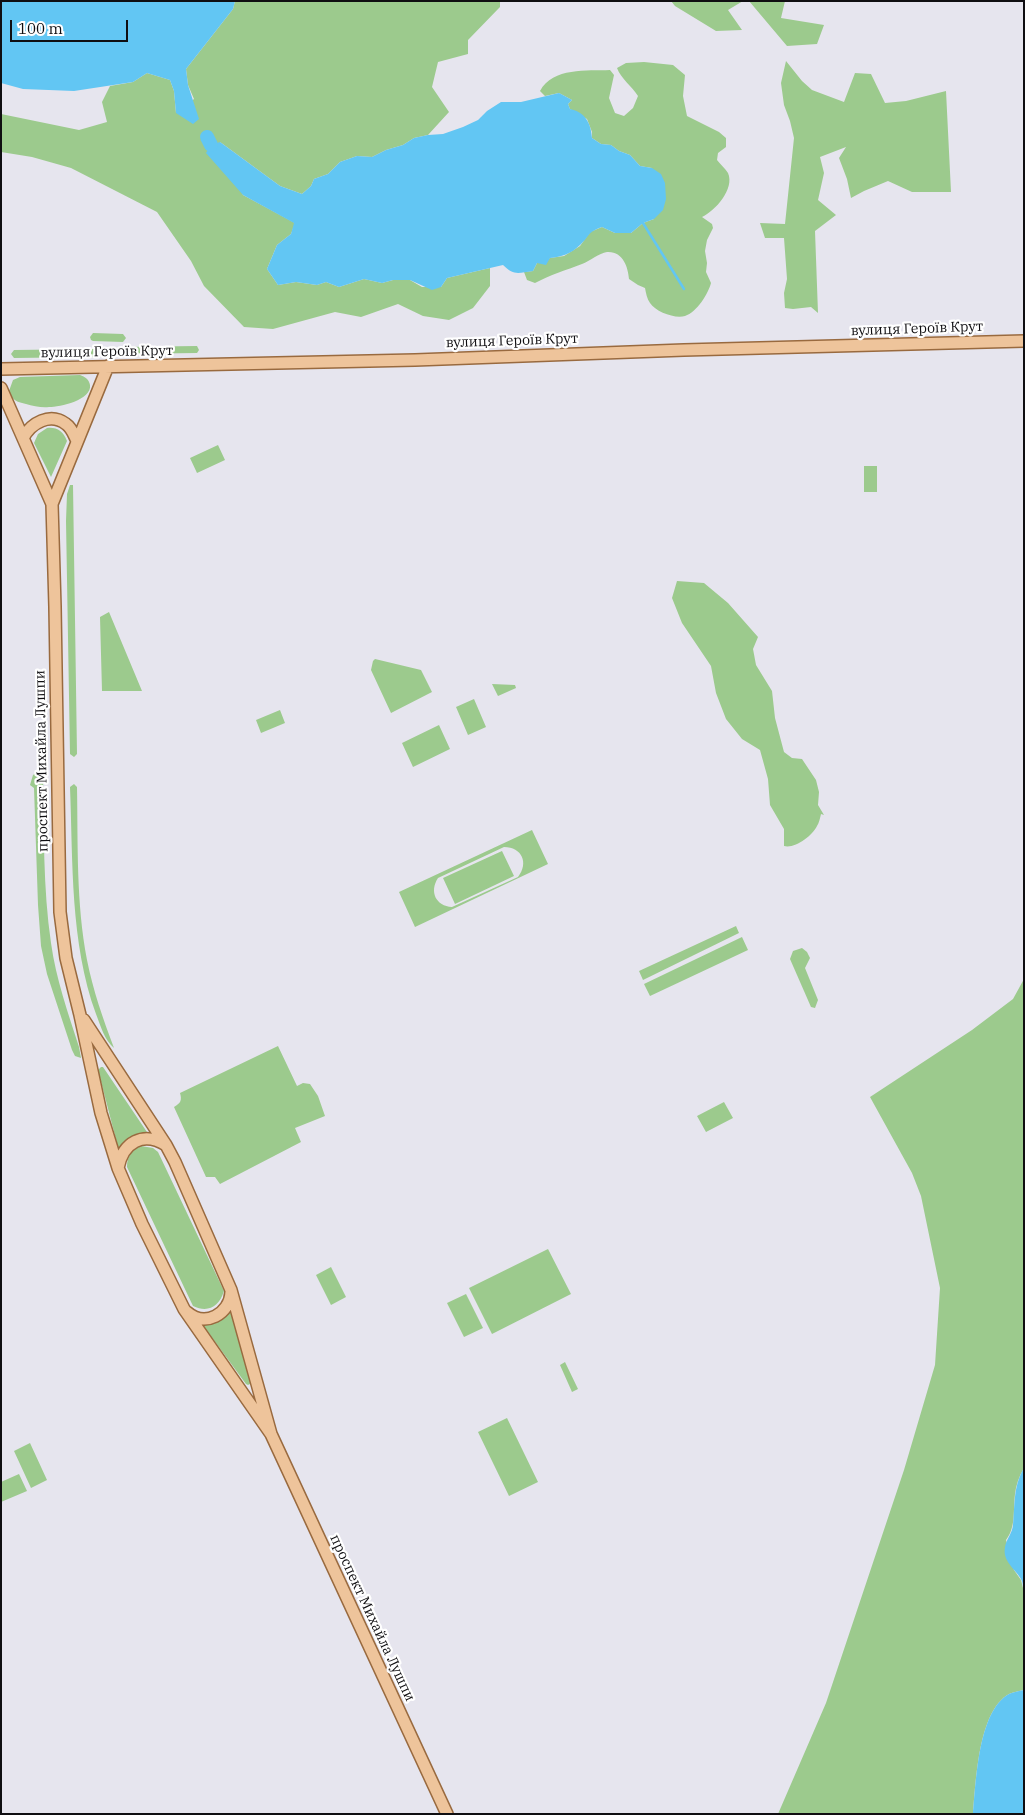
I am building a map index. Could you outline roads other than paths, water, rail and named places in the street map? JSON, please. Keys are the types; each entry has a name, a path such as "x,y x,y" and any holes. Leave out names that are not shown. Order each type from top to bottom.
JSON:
{"main road":[{"name":"вулиця Героїв Крут","path":"1,369 415,360 1024,340"},
{"name":"проспект Михайла Лушпи","path":"52,504 108,366"},
{"name":"проспект Михайла Лушпи","path":"1,388 52,504 60,912 66,958 101,1113 118,1168 142,1224 184,1309 271,1434"},
{"path":"23,438 33,425 49,419 66,424 72,430 77,440"},
{"name":"проспект Михайла Лушпи","path":"80,1015 166,1145 231,1290 271,1434 447,1814"},
{"path":"118,1168 126,1148 133,1142 150,1138 166,1145"},
{"path":"184,1309 190,1315 198,1318 215,1317 222,1313 227,1306 231,1299 231,1290"}],"water":[{"path":"1,1 235,1 233,9 186,69 188,85 199,119 193,124 176,113 174,91 170,80 147,73 133,82 74,91 23,89 1,83"},
{"path":"559,93 572,100 568,104 570,109 580,113 589,123 592,138 601,144 611,145 619,151 630,155 640,166 652,168 661,174 665,183 666,199 663,210 654,219 643,223 631,233 615,233 602,227 597,229 573,251 562,256 550,258 546,265 537,263 533,271 513,272 503,265 447,278 441,287 432,290 410,280 393,280 382,283 364,279 339,287 326,282 317,285 296,282 278,285 267,269 277,245 291,234 294,223 243,195 206,153 211,145 220,142 280,186 302,194 311,186 314,179 328,174 340,162 357,156 372,157 403,145 414,138 443,134 463,127 478,120 487,111 501,102 521,102"},
{"path":"1024,1468 1024,1592 1022,1581 1008,1562 1005,1550 1013,1525 1016,1489"},
{"path":"1024,1690 1024,1814 973,1814 980,1748 991,1715 999,1703 1009,1694"}],"waterway":[{"path":"207,137 211,145"},
{"path":"643,223 684,289"}]}
